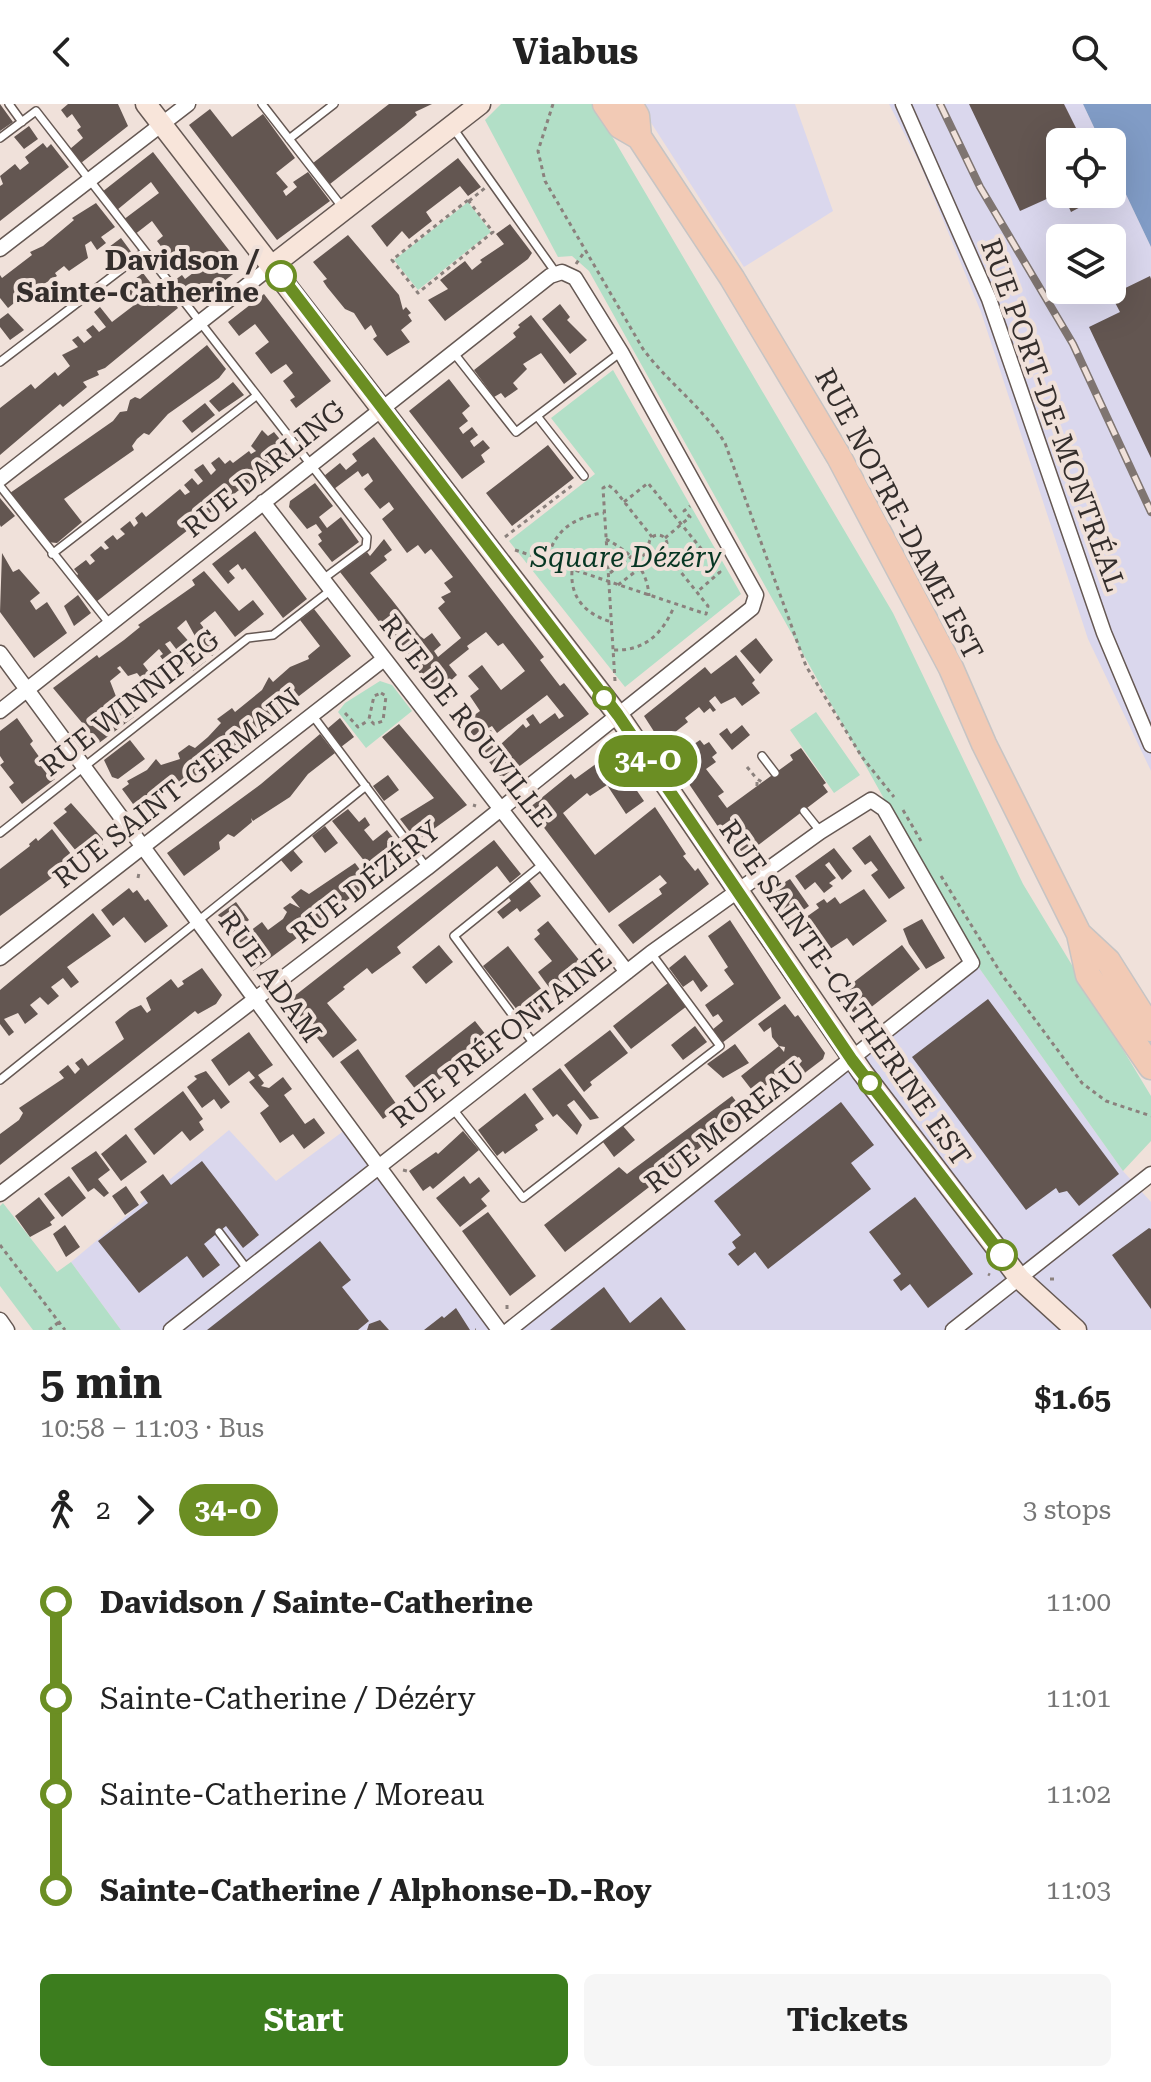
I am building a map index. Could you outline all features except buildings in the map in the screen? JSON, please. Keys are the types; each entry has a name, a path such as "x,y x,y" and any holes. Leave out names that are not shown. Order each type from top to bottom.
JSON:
{"main road":[{"name":"RUE NOTRE-DAME EST","path":"605,104 620,126 639,137 732,278 839,457 951,668 984,744 1079,934 1088,975 1151,1067"},
{"name":"RUE NOTRE-DAME EST","path":"630,104 637,116 639,137"},
{"name":"RUE NOTRE-DAME EST","path":"1079,934 1108,961 1151,1029"}],"street":[{"name":"RUE SAINTE-CATHERINE EST","path":"146,104 618,715 852,1060 1020,1279 1076,1330"},
{"path":"0,249 188,104"},
{"path":"1,479 480,104"},
{"name":"RUE PORT-DE-MONTRÉAL","path":"903,104 989,299 1104,633 1151,745"},
{"path":"559,273 575,278 621,352 756,595 763,601"},
{"name":"RUE DARLING","path":"0,711 453,352 559,273"},
{"name":"RUE DE ROUVILLE","path":"263,502 627,972"},
{"name":"RUE DÉZÉRY","path":"0,1194 427,868 763,601"},
{"name":"RUE ADAM","path":"0,653 499,1330"},
{"name":"RUE SAINT-GERMAIN","path":"0,958 384,659"},
{"name":"RUE PRÉFONTAINE","path":"171,1330 651,953 820,832 871,800 884,809 972,963"},
{"name":"RUE MOREAU","path":"509,1330 972,963"},
{"path":"953,1330 1151,1174"},
{"path":"0,1320 7,1330"}],"lane":[{"path":"0,138 22,122 9,104"},
{"path":"262,104 344,210"},
{"path":"289,139 334,104"},
{"name":"RUE WINNIPEG","path":"0,833 248,638 273,635 366,547 367,537 36,111 22,122"},
{"path":"452,126 490,184 559,273"},
{"path":"0,362 144,252"},
{"path":"453,352 516,432 621,352"},
{"path":"52,554 256,396"},
{"path":"537,416 584,476"},
{"path":"1,479 52,554 111,625"},
{"path":"313,716 427,868"},
{"path":"762,756 775,773"},
{"path":"0,1080 366,786"},
{"path":"804,811 820,832"},
{"path":"534,1045 454,936 543,864"},
{"path":"453,1108 523,1198 720,1046 651,953"},
{"path":"219,1232 247,1269"}],"path":[{"path":"553,104 538,151 545,181 643,349 659,370 706,415 725,443 806,666 862,757 896,799 922,842"},
{"path":"469,201 493,232 418,293 392,260 490,184"},
{"path":"505,537 584,476"},
{"path":"624,502 648,483 720,572 697,592"},
{"path":"615,681 602,491 605,486 611,487 652,537 665,538"},
{"path":"515,550 706,614 708,606 664,551 665,538 690,517 684,511 694,502"},
{"path":"547,562 553,543 566,526 604,513"},
{"path":"650,550 652,537"},
{"path":"606,539 636,561 649,596"},
{"path":"636,561 650,550 664,551"},
{"path":"609,574 632,556"},
{"path":"618,586 640,568"},
{"path":"572,570 573,589 580,604 594,616 612,622"},
{"path":"763,601 780,598"},
{"path":"614,650 633,649 651,640 665,626 675,605"},
{"path":"345,713 358,727 369,719 374,696 381,690 386,696 383,721 374,724 369,719"},
{"path":"747,767 762,782"},
{"path":"757,779 757,786"},
{"path":"934,865 1002,975 1082,1083 1106,1101 1151,1116"},
{"path":"798,948 813,937"},
{"path":"0,1245 65,1330"},
{"path":"49,1330 59,1322"}],"shaded area":[{"path":"639,104 795,104 833,211 744,267"},
{"path":"889,104 1083,104 1094,128 1046,128 1046,208 1126,208 1126,194 1151,247 1151,771 1088,639 981,312 920,164"},
{"path":"977,965 1123,1171 1151,1202 1151,1330 510,1330"},
{"path":"349,1127 499,1330 121,1330 71,1262 229,1130 276,1181"}],"green space":[{"path":"501,104 593,104 893,613 1023,884 1151,1096 1151,1141 1123,1171 977,965 589,271 572,256 558,257 485,120"},
{"path":"468,202 491,232 418,290 394,260"},
{"name":"Square Dézéry","path":"613,370 741,594 625,687 509,541 595,474 551,418"},
{"path":"380,681 392,685 412,711 366,748 338,712 345,703"},
{"path":"816,712 860,775 834,793 790,730"},
{"path":"3,1203 57,1272 71,1262 121,1330 33,1330 0,1286 0,1206"}],"water":[{"path":"1083,104 1151,104 1151,247 1126,194 1126,128 1094,128"}],"railway":[{"path":"940,104 980,187 1073,344 1151,512"}],"bus line":[{"name":"34-O","path":"281,276 618,715 852,1060 1002,1255"}],"place":[{"name":"Davidson / Sainte-Catherine","path":"281,276"}]}
